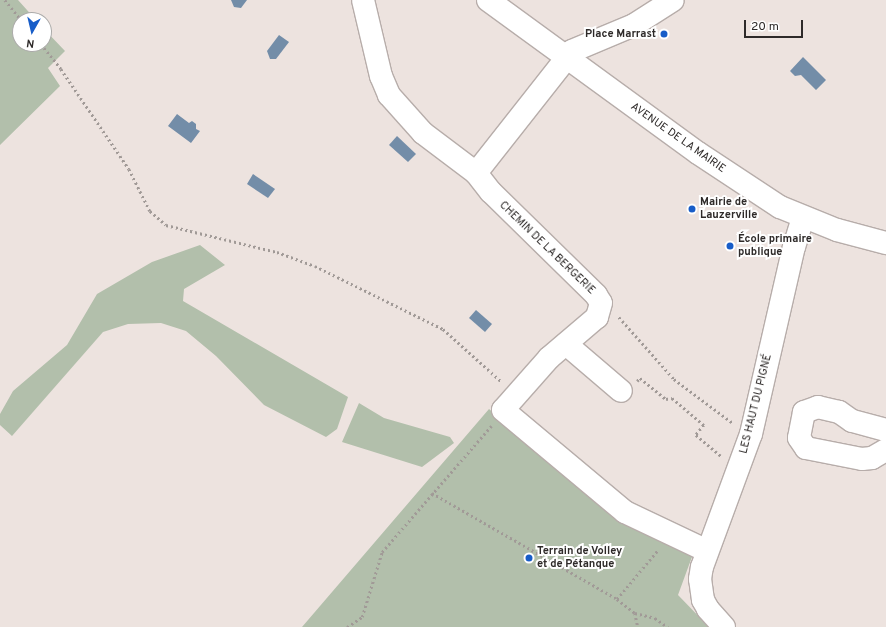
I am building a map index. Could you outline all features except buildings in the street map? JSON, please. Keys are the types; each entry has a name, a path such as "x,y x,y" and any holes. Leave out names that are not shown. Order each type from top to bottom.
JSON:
{"street":[{"name":"CHEMIN DE LA BERGERIE","path":"363,0 381,76 389,94 423,133 476,172 491,192 596,295 601,303 597,317 549,358 510,403"},
{"name":"AVENUE DE LA MAIRIE","path":"488,0 568,59 747,186 803,218 886,243"},
{"path":"476,172 568,59 572,51 583,45 634,25 673,0"},
{"name":"LES HAUT DU PIGNÉ","path":"724,627 708,609 700,589 702,567 751,434 794,247 803,218"},
{"path":"566,344 621,391"},
{"path":"510,403 625,512 707,551"},
{"path":"886,430 852,421 839,412 818,407 804,412 799,438 806,448 862,459 872,458 886,450"}],"path":[{"path":"5,0 15,12"},
{"path":"47,52 61,69 129,169 150,211 166,225 277,252 316,266 443,329 510,403 382,552 362,617 346,627"},
{"path":"601,303 610,308 647,345 674,379 751,434"},
{"path":"621,391 632,388 640,378 666,399 672,398 704,424 696,435 738,470"},
{"path":"432,493 617,599 635,613 655,618 668,627"},
{"path":"617,599 671,535"},
{"path":"635,613 638,627"}],"green space":[{"path":"0,0 18,0 29,12 12,12 12,52 52,52 52,37 65,51 48,68 60,86 0,145"},
{"path":"200,245 225,265 184,289 183,301 348,397 337,429 326,437 264,405 216,356 186,331 161,323 128,324 103,332 12,436 0,425 0,414 13,391 67,345 97,294 152,262"},
{"path":"359,403 384,418 450,437 454,443 422,467 342,442"},
{"path":"489,409 614,516 693,554 678,595 709,627 302,627"}],"water":[{"path":"231,0 247,0 241,8 234,7"},
{"path":"279,35 289,42 276,59 270,59 267,51"},
{"path":"803,57 826,80 816,90 801,75 795,76 790,71"},
{"path":"177,114 189,123 192,121 196,124 196,129 200,131 191,143 168,126"},
{"path":"397,136 416,154 408,162 389,145"},
{"path":"253,174 275,189 268,198 247,184"},
{"path":"476,310 492,324 485,332 469,318"}],"place":[{"name":"Place Marrast","path":"664,34"},
{"name":"Mairie de Lauzerville","path":"692,209"},
{"name":"École primaire publique","path":"730,246"},
{"name":"Terrain de Volley et de Pétanque","path":"529,558"}]}
